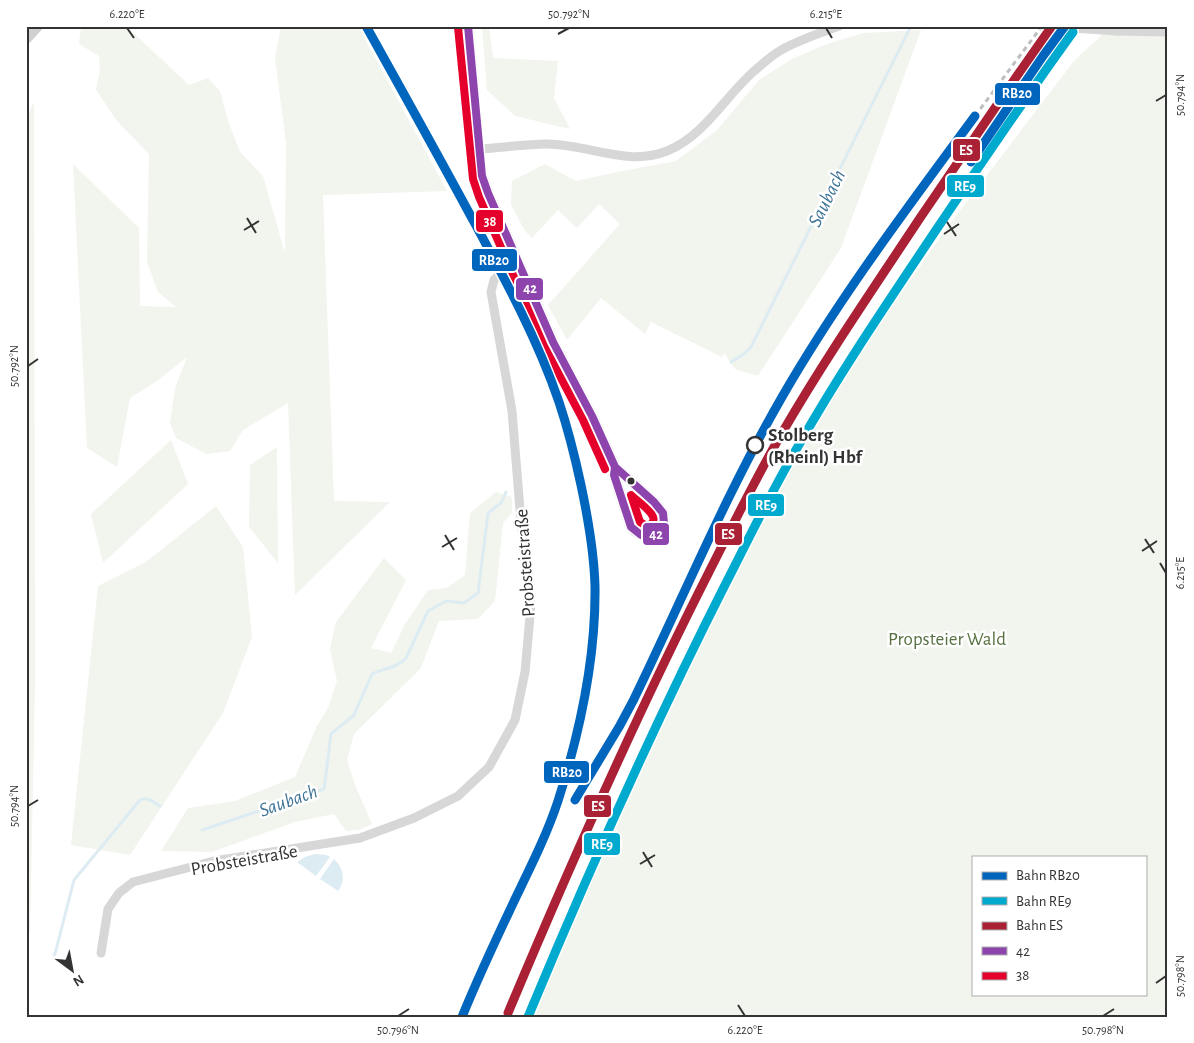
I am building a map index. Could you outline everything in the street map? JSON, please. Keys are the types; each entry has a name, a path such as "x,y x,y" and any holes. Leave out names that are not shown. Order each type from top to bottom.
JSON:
{"main road":[{"path":"26,38 36,26"}],"street":[{"path":"468,26 482,176 488,193 553,342 592,416 615,466 654,502 663,513 664,523 656,534 649,536 641,535 632,527 614,475 615,466"},
{"path":"479,149 548,144 575,146 624,157 647,157 666,152 682,144 708,122 753,72 782,49 839,26"},
{"path":"1041,26 1168,32"},
{"name":"Probsteistraße","path":"101,953 108,909 119,893 133,882 214,861 360,838 414,818 458,796 489,768 515,720 525,672 531,605 521,522 512,411 491,292 494,280 502,272 518,263"}],"green space":[{"path":"81,26 126,26 189,85 208,78 220,91 228,121 240,152 263,176 285,253 286,143 275,58 281,26 358,26 447,191 323,195 334,501 390,502 295,595 288,403 243,430 230,451 206,454 176,438 170,423 175,388 187,357 157,381 130,398 117,467 87,448 73,164 139,228 140,306 176,307 158,292 147,262 149,154 117,121 96,90 100,71 99,56 79,44"},
{"path":"482,26 489,26 493,58 558,61 554,98 570,129 515,116 487,90"},
{"name":"Propsteier Wald","path":"1111,26 1168,26 1168,1017 526,1017 630,779 725,585 818,411 949,225 1074,61"},
{"path":"921,30 841,248 758,376 735,369 724,353 722,357 651,322 645,334 601,298 567,340 548,305 620,224 599,204 577,228 558,210 532,238 525,231 511,205 512,181 545,164 576,181 676,161 717,130 759,80 792,59 827,44 864,33"},
{"path":"34,102 35,684 30,932 26,928 26,119"},
{"path":"171,440 188,484 103,563 91,514"},
{"path":"277,447 278,563 249,527 250,465"},
{"path":"496,492 512,497 512,513 503,523 495,601 478,619 439,621 421,668 354,734 347,760 355,785 372,824 359,830 346,831 334,814 295,822 212,852 161,851 188,808 235,801 295,777 317,726 328,708 337,681 330,649 336,622 384,558 406,580 371,648 391,653 405,624 428,590 447,588 465,575 470,513"},
{"path":"216,506 243,547 252,637 223,713 130,855 71,845 98,586 146,562"}],"shaded area":[{"path":"315,854 330,857 316,876 297,862"},
{"path":"334,859 343,875 341,887 338,891 320,879"}],"waterway":[{"name":"Saubach","path":"731,362 751,347 911,26"},
{"name":"Saubach","path":"202,830 324,789 331,734 354,715 372,674 394,666 406,658 428,611 446,601 464,603 478,593 488,513 501,503 506,492"},
{"name":"Saubach","path":"54,955 74,880 140,800 148,799 160,806"}],"railway":[{"path":"975,116 1042,26"}],"rail line":[{"name":"RB20","path":"366,26 492,256 540,352 559,402 571,443 586,510 593,561 595,613 590,668 580,722 566,775 544,837 462,1017"},
{"name":"ES","path":"508,1013 579,847 629,737 681,628 772,450 798,405 867,298 1052,26"},
{"name":"RB20","path":"971,162 1065,26"},
{"name":"RE9","path":"528,1017 598,853 648,744 699,636 780,477 882,311 1073,32"},
{"name":"RB20","path":"575,800 634,699 723,509 782,397 850,289 975,116"}],"transit line":[{"name":"42","path":"468,26 482,176 553,342 592,416 615,467"},
{"name":"38","path":"458,27 473,179 479,197 544,346 583,420 605,469"},
{"name":"42","path":"615,467 654,502 663,513 664,523 657,534 641,535 631,527 614,475 615,467"},
{"name":"38","path":"631,495 652,514 654,520 651,525 645,525 640,522 631,495"}],"place":[{"name":"Stolberg (Rheinl) Hbf","path":"755,445"}]}
